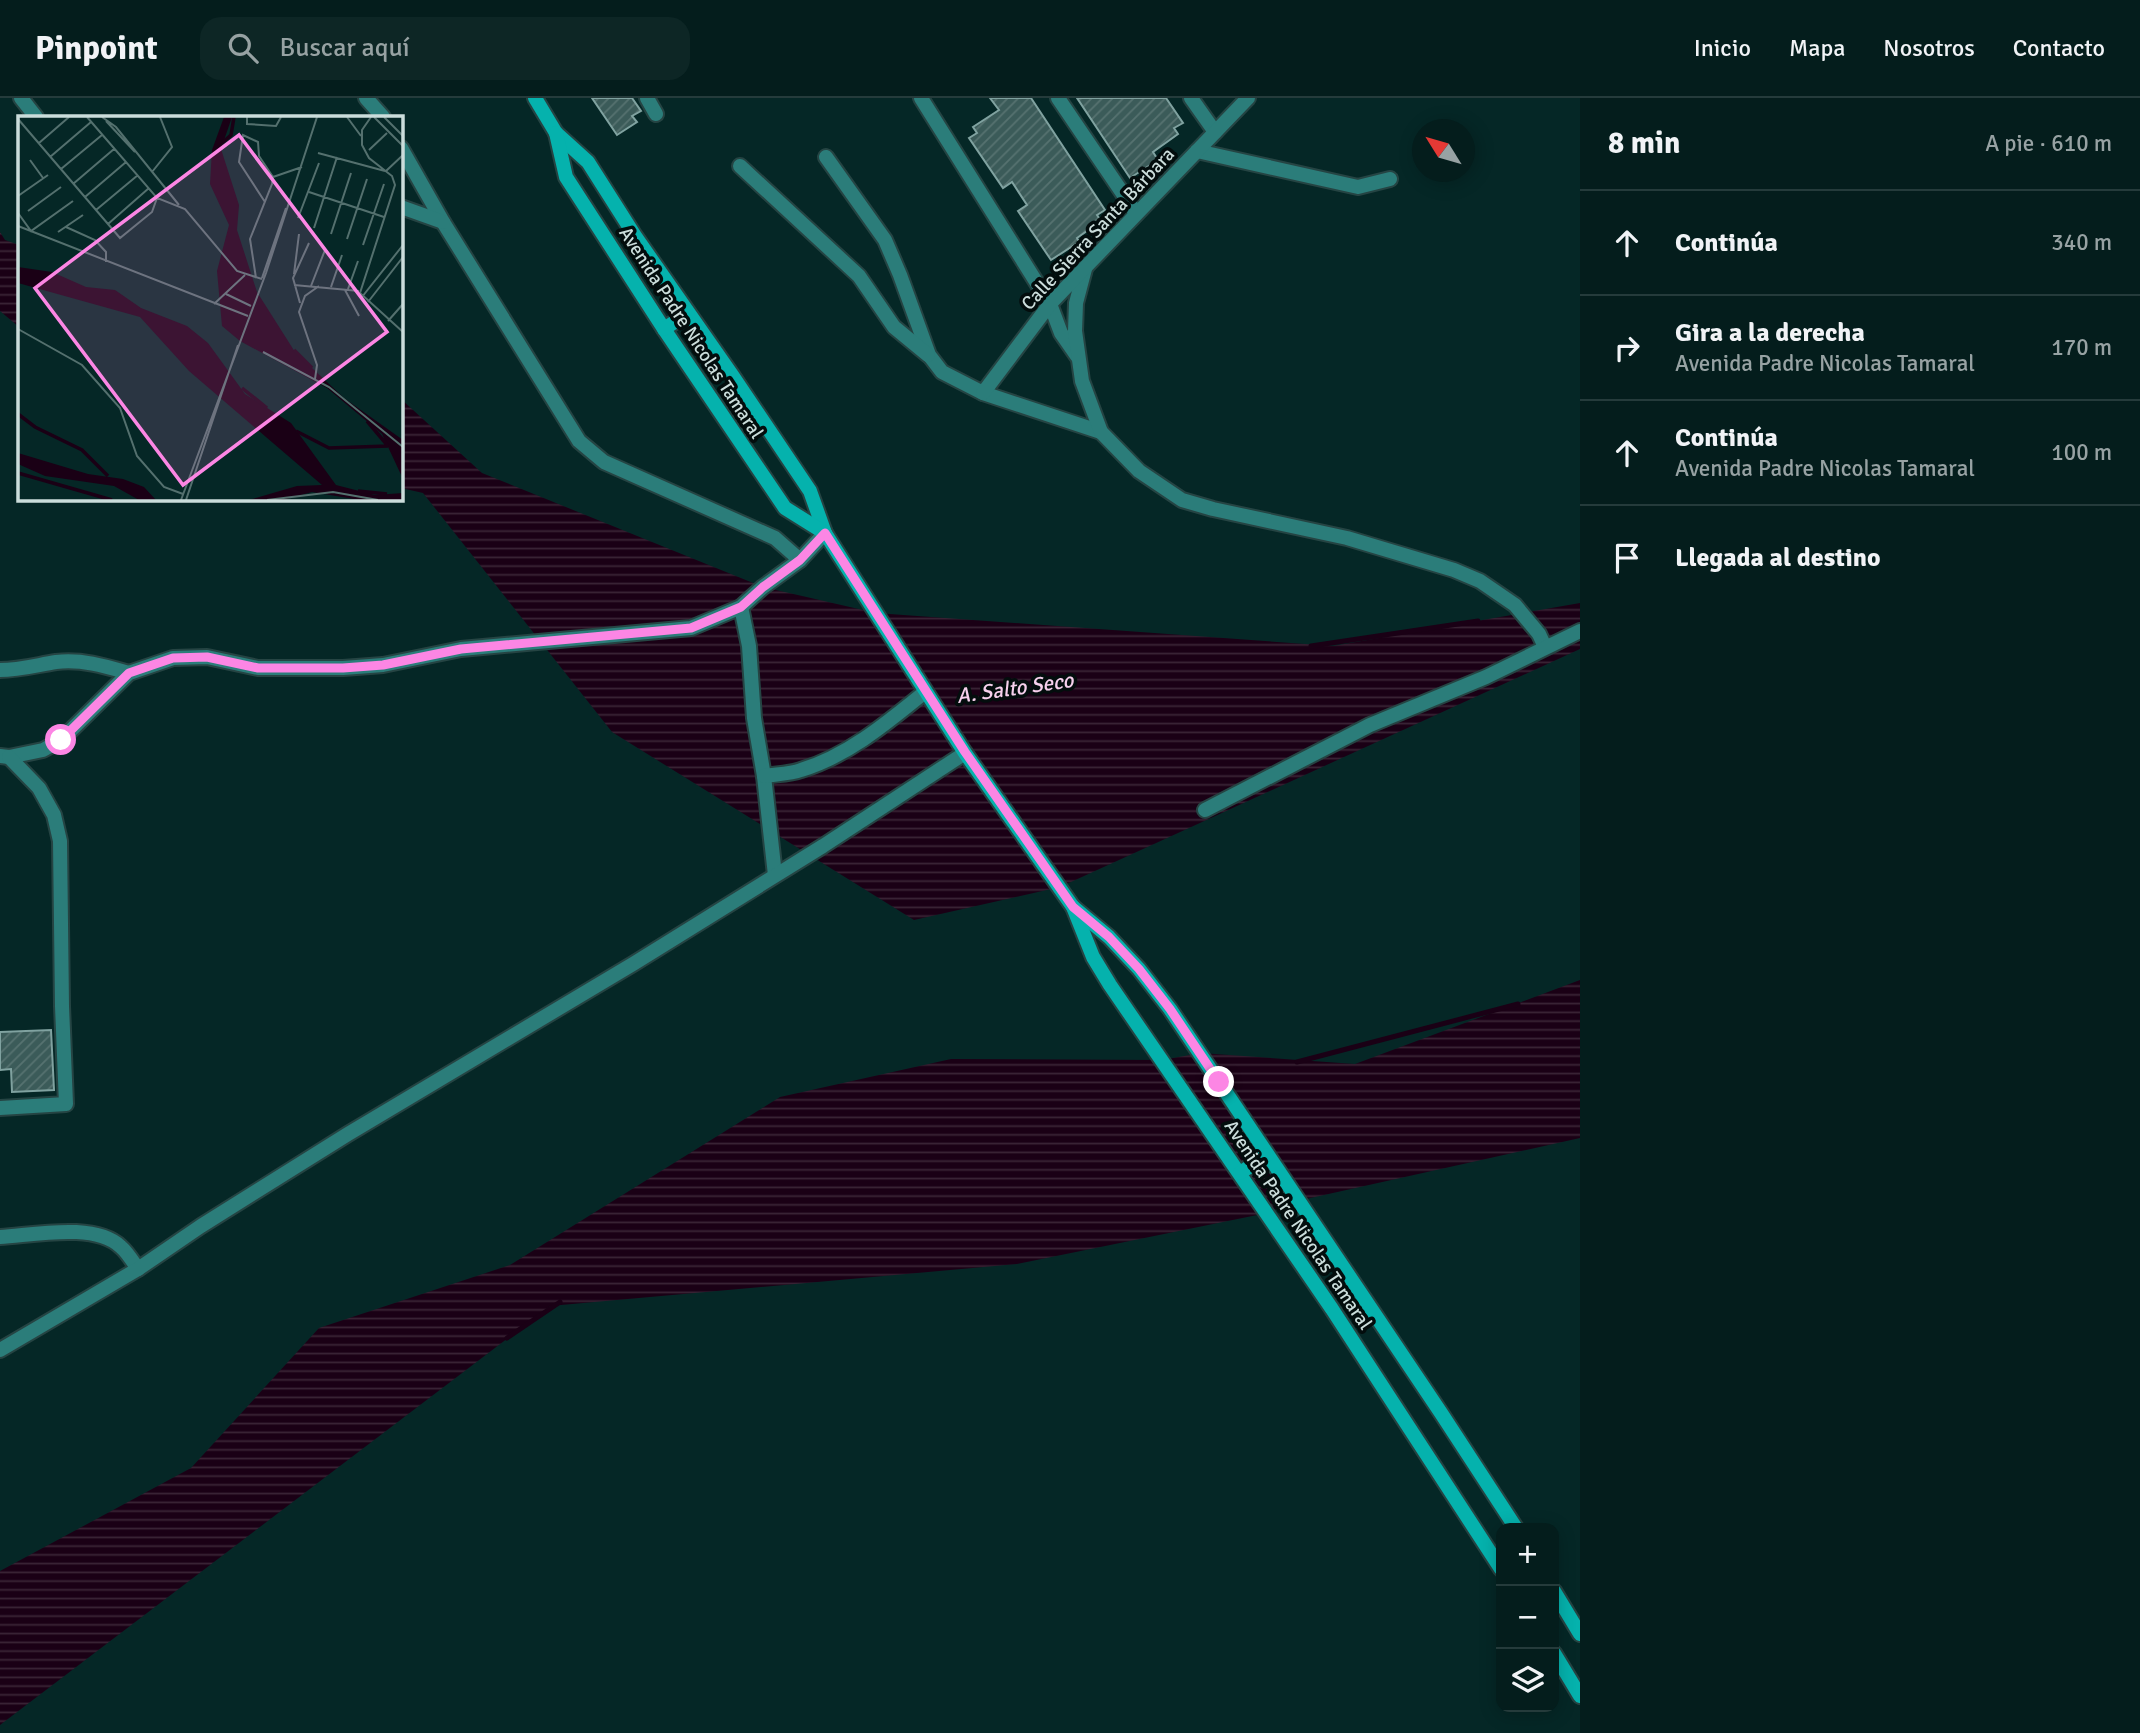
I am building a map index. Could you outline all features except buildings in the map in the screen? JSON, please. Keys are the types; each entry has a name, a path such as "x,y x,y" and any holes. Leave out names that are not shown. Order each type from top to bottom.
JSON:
{"street":[{"path":"21,98 35,116"},
{"path":"366,98 382,116"},
{"name":"Avenida Padre Nicolas Tamaral","path":"535,98 556,133 588,162 635,236 810,491 825,533 999,804 1073,907 1093,957 1110,985 1361,1352 1496,1561"},
{"path":"647,98 656,114"},
{"path":"921,98 1050,304 1061,333 1078,357"},
{"path":"1058,98 1136,214"},
{"path":"1191,98 1215,132"},
{"name":"Calle Sierra Santa Bárbara","path":"983,393 1050,304 1248,98"},
{"name":"Avenida Padre Nicolas Tamaral","path":"556,133 566,177 664,329 785,508 825,533"},
{"path":"402,150 443,222 579,441 604,462 775,538 800,560"},
{"path":"1197,151 1358,187 1390,179"},
{"path":"826,157 885,240 929,355"},
{"path":"740,166 859,276 894,327 929,355 942,372 983,393 1101,432"},
{"path":"402,207 443,222"},
{"path":"1085,269 1076,303 1075,331 1082,381 1101,432 1139,471 1182,500 1347,538 1454,570 1480,581 1515,606 1539,634 1545,647"},
{"path":"664,329 688,313"},
{"path":"5,757 43,750 61,740 129,673 173,658 207,657 258,668 343,668 383,665 461,649 691,628 741,607 800,560 825,533"},
{"path":"741,607 749,646 754,718 764,776 775,875"},
{"path":"1205,810 1370,725 1486,677 1580,631"},
{"path":"0,670 90,662 129,673"},
{"path":"764,776 799,771 822,762 852,746 925,692"},
{"path":"0,1350 138,1269 201,1226 348,1135 632,964 909,791 965,752"},
{"path":"0,1108 66,1104 60,841 54,815 39,788 5,757"},
{"name":"Avenida Padre Nicolas Tamaral","path":"1073,907 1109,937 1139,969 1201,1054 1513,1523"},
{"path":"1240,1173 1267,1155"},
{"path":"0,1237 85,1231 100,1234 121,1247 138,1269"},
{"path":"1559,1599 1580,1634"},
{"path":"1559,1661 1580,1696"}],"water":[{"path":"0,232 5,240 18,245 18,326 0,311"},
{"path":"402,400 482,473 763,587 876,613 1333,646 1580,603 1580,649 1060,887 914,920 612,732 423,493 402,488"},
{"path":"1580,980 1580,1138 1297,1201 1267,1213 1017,1264 550,1306 0,1725 0,1571 191,1468 319,1328 510,1265 780,1097 951,1059 1162,1060 1201,1053 1355,1064"}],"waterway":[{"name":"A. Salto Seco","path":"1311,646 1478,621"},
{"path":"1297,1062 1518,1004"},
{"path":"507,1338 560,1302"}],"route":[{"path":"61,740 129,673 173,658 207,657 258,668 343,668 383,665 461,649 691,628 741,607 800,560 825,533 999,804 1073,907 1109,937 1139,969 1170,1009 1219,1082"}]}
